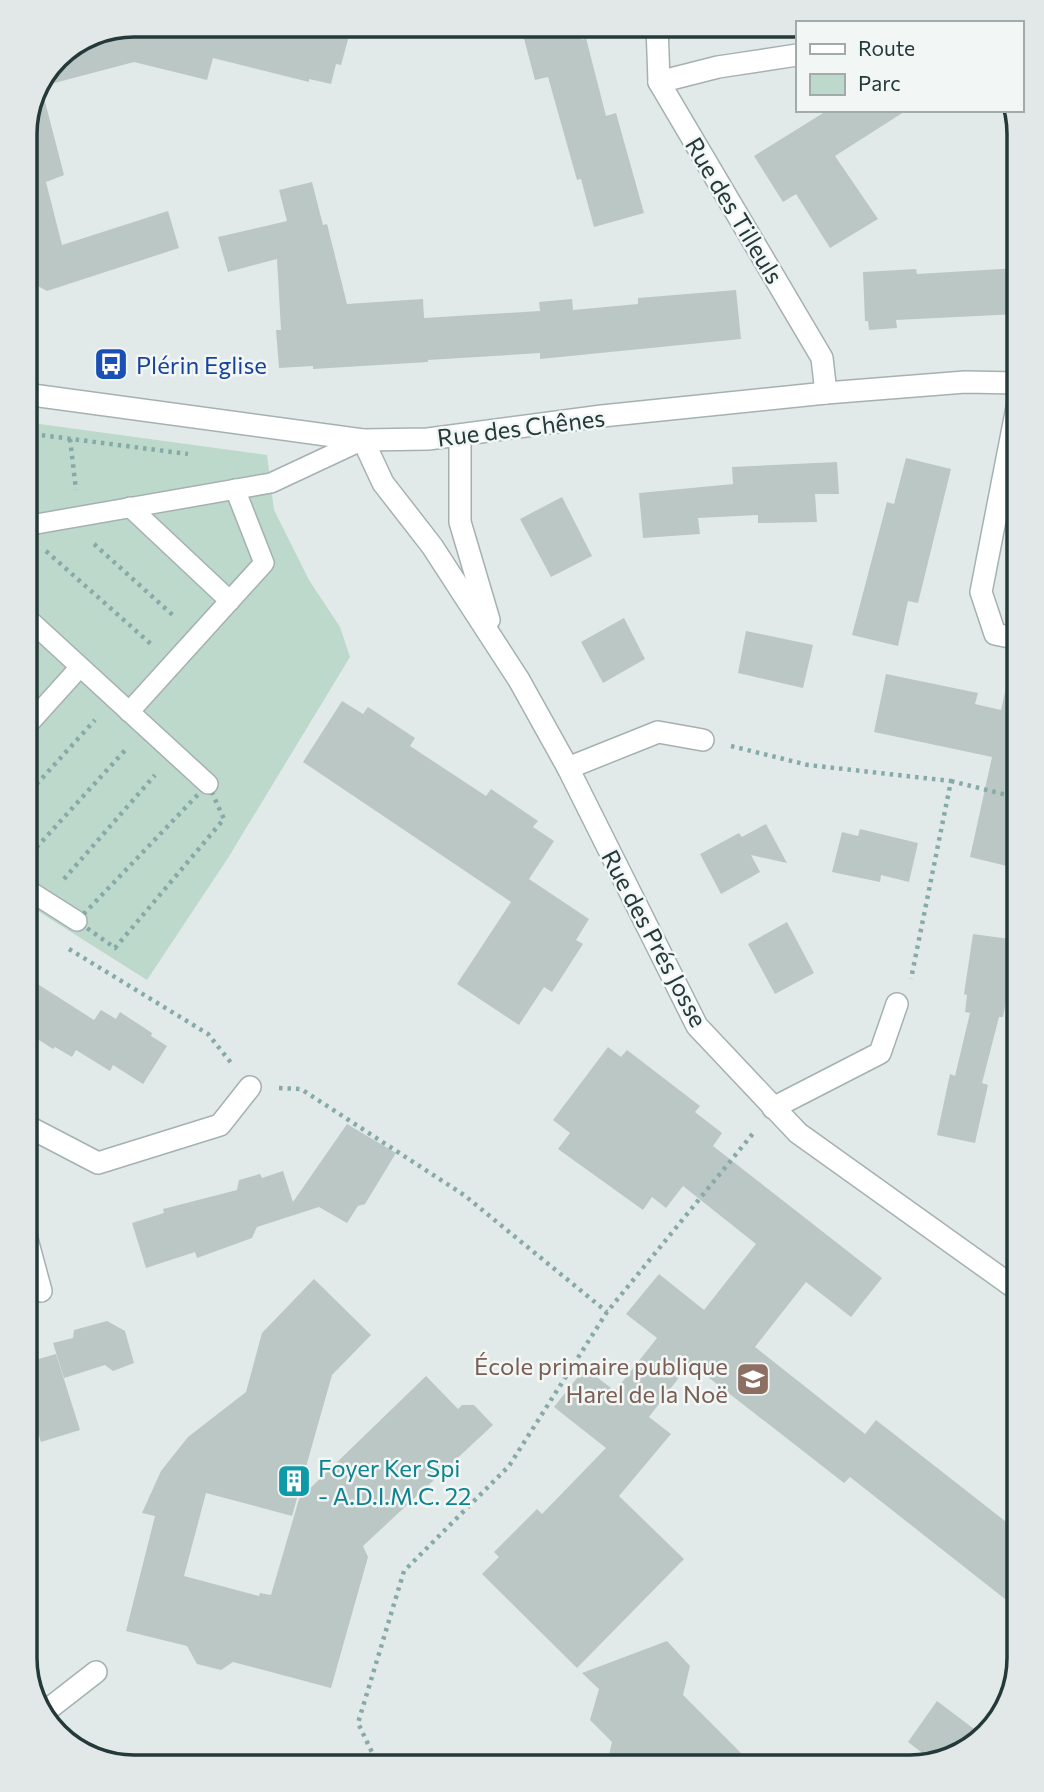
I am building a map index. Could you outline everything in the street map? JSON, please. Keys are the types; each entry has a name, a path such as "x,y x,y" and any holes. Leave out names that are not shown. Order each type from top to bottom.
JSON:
{"street":[{"name":"Rue des Tilleuls","path":"657,37 659,82 822,358 826,393"},
{"path":"659,82 718,67 796,55"},
{"name":"Rue des Chênes","path":"37,396 363,440 460,436 602,416 826,393 965,382 1007,383"},
{"name":"Rue des Prés Josse","path":"460,436 460,522 494,639"},
{"name":"Rue des Prés Josse","path":"363,440 383,483 432,547 494,639 568,768 697,1026 798,1133 1007,1278"},
{"path":"1007,462 981,592 995,634 1007,636"},
{"path":"568,768 658,732 703,740"},
{"path":"773,1108 880,1053 897,1004"},
{"path":"37,1132 98,1163 220,1125 250,1087"},
{"path":"37,1277 41,1291"},
{"path":"50,1707 96,1672"}],"lane":[{"path":"37,524 271,483 363,440"},
{"path":"122,705 173,664 264,563 234,489"},
{"path":"130,507 230,601"},
{"path":"37,627 208,784"},
{"path":"37,715 80,667"},
{"path":"37,896 77,921"}],"path":[{"path":"37,435 188,454"},
{"path":"70,439 73,517 197,637"},
{"path":"44,550 173,664"},
{"path":"37,786 122,705"},
{"path":"37,847 146,727"},
{"path":"703,740 808,765 951,781 1007,795"},
{"path":"44,901 174,753"},
{"path":"897,1004 913,976 951,781"},
{"path":"208,784 224,819 115,947 77,921 208,784"},
{"path":"59,943 208,1034 250,1087 300,1088 464,1195 607,1312"},
{"path":"373,1755 358,1723 404,1570 509,1466 607,1312 773,1108"}],"green space":[{"path":"37,424 267,455 274,510 309,580 340,627 350,657 228,858 147,980 37,911"}],"building":[{"path":"349,37 341,65 336,64 331,84 309,79 309,82 213,58 207,80 134,62 52,84 80,53 115,39"},
{"path":"524,37 586,38 606,116 616,113 644,213 594,227 581,179 577,180 548,77 535,80"},
{"path":"44,98 64,175 46,182 62,245 168,211 179,248 47,291 37,286 37,127"},
{"path":"825,112 904,112 835,156 878,219 830,248 796,194 783,202 754,156"},
{"path":"312,182 323,225 327,224 347,304 423,299 424,318 540,311 539,302 572,299 573,310 638,304 638,298 736,290 741,339 540,359 540,353 313,369 313,366 279,368 276,330 281,330 277,259 228,272 218,237 287,221 279,190"},
{"path":"916,269 917,274 1007,269 1007,315 896,320 897,328 869,330 868,321 865,321 863,272"},
{"path":"906,458 951,469 918,603 908,601 898,646 852,635 887,502 894,504"},
{"path":"837,462 839,494 815,494 817,522 758,523 758,515 698,518 700,534 643,538 639,493 733,484 732,467"},
{"path":"562,497 592,556 551,577 520,519"},
{"path":"624,618 645,659 603,683 581,642"},
{"path":"746,631 813,645 803,688 738,673"},
{"path":"886,674 978,693 975,704 1001,710 1007,688 1007,866 970,857 992,757 874,732"},
{"path":"342,701 363,714 368,707 415,738 410,746 486,796 491,789 538,821 533,827 554,841 529,879 589,919 576,940 583,944 552,992 544,987 519,1025 457,984 511,902 303,762"},
{"path":"766,824 787,863 751,855 760,872 721,894 700,854 739,833 742,837"},
{"path":"860,829 918,843 909,882 881,875 880,882 832,872 842,832 858,836"},
{"path":"787,922 814,973 775,994 748,944"},
{"path":"973,934 1007,939 1007,1001 1003,1017 999,1017 982,1083 988,1085 975,1143 937,1135 950,1074 955,1076 970,1013 965,1012 967,995 964,994"},
{"path":"37,984 94,1020 101,1010 116,1019 120,1012 167,1046 143,1084 113,1065 110,1071 76,1050 72,1057 55,1047 53,1049 37,1039"},
{"path":"608,1047 621,1057 627,1050 700,1106 695,1112 722,1133 713,1146 882,1278 851,1317 806,1282 755,1347 865,1434 876,1420 1007,1523 1007,1601 850,1477 844,1483 690,1363 649,1417 671,1434 619,1496 684,1559 577,1668 482,1574 499,1557 494,1552 537,1509 542,1514 606,1448 554,1407 585,1368 615,1391 657,1338 626,1314 659,1274 704,1310 756,1244 683,1186 666,1208 652,1197 643,1210 558,1149 570,1133 553,1120"},
{"path":"347,1124 396,1153 365,1204 358,1206 347,1223 319,1207 257,1227 252,1238 197,1258 195,1252 146,1268 132,1223 164,1213 163,1209 237,1190 239,1180 260,1174 262,1178 283,1171 293,1202"},
{"name":"Foyer Ker Spi - A.D.I.M.C. 22","path":"314,1279 371,1335 332,1375 292,1516 206,1493 184,1576 259,1596 260,1593 271,1595 299,1499 426,1376 458,1409 462,1405 474,1405 493,1425 363,1546 368,1557 331,1688 233,1662 221,1670 197,1664 187,1646 126,1631 155,1516 142,1513 161,1471 188,1437 246,1392 262,1333"},
{"path":"107,1321 125,1331 134,1363 113,1371 105,1365 64,1378 53,1343 73,1338 74,1330"},
{"path":"56,1354 80,1430 41,1442 37,1429 37,1360"},
{"path":"667,1641 690,1666 683,1695 743,1755 609,1755 612,1742 590,1720 599,1689 582,1673"},
{"path":"937,1701 975,1730 953,1745 929,1753 923,1754 908,1742"}],"place":[{"name":"Plérin Eglise","path":"111,364"},
{"name":"École primaire publique Harel de la Noë","path":"753,1379"},
{"name":"Foyer Ker Spi - A.D.I.M.C. 22","path":"294,1481"}]}
